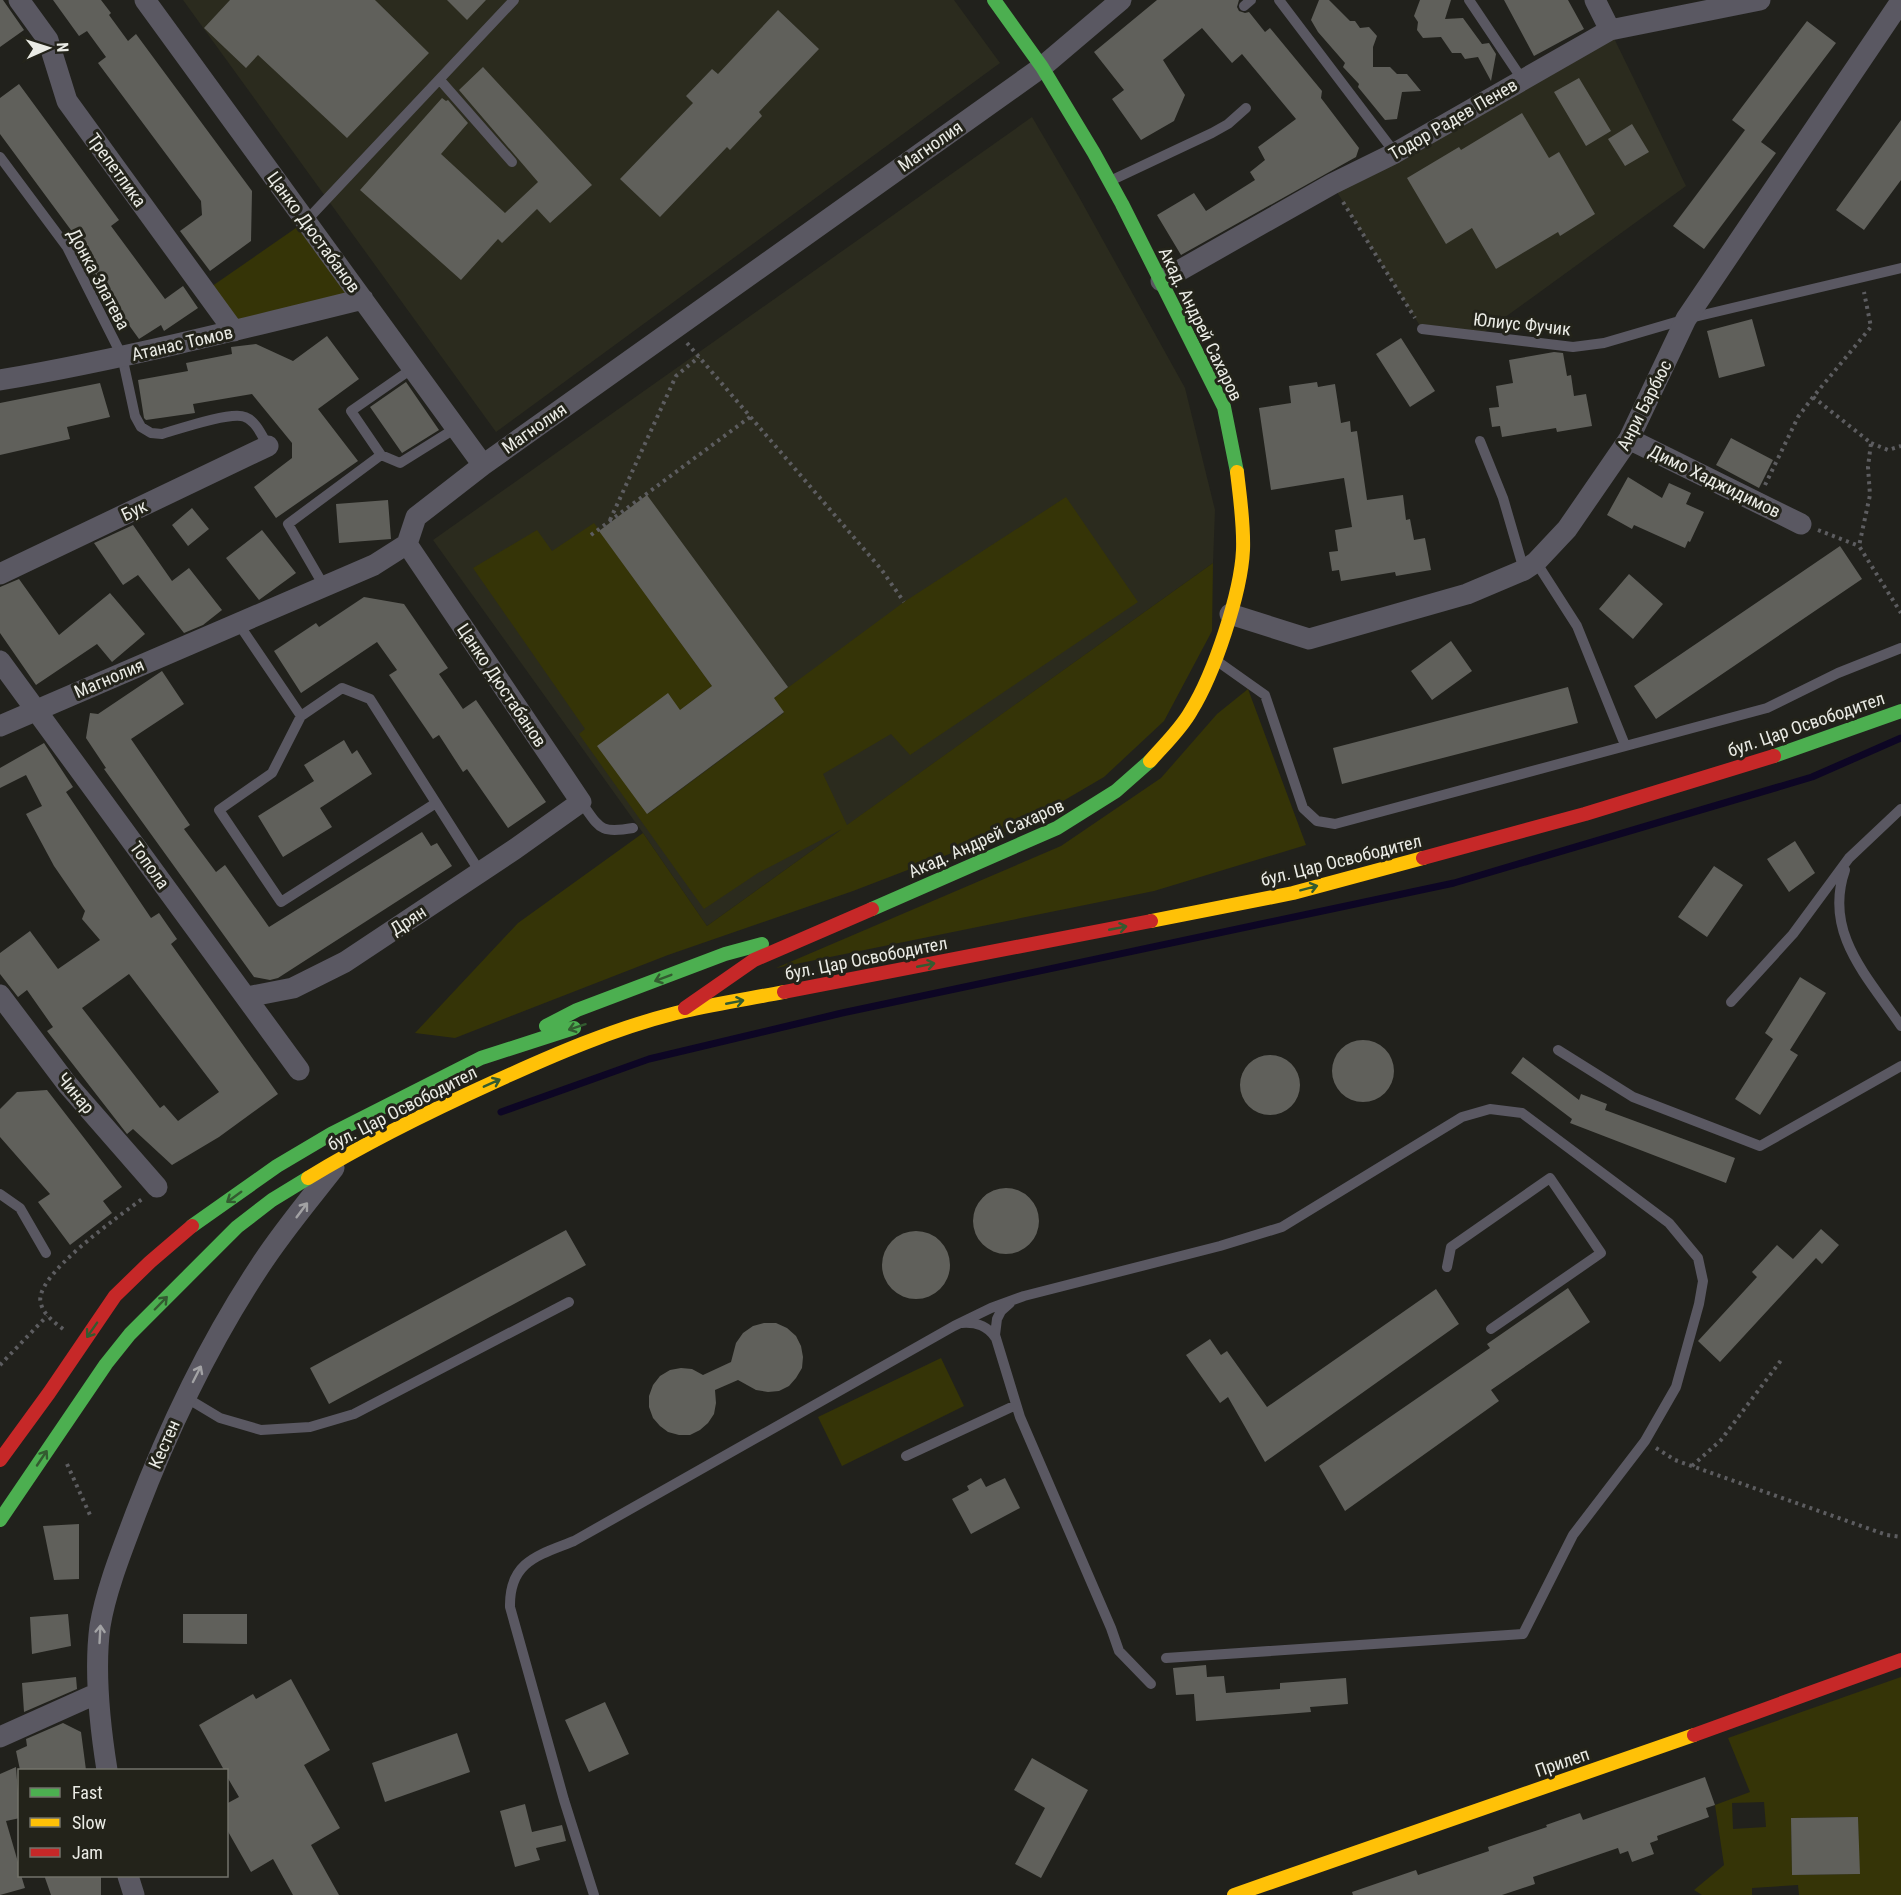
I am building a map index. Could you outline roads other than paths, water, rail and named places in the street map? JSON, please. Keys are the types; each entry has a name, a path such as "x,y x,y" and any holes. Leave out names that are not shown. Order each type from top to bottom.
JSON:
{"main road":[{"name":"Акад. Андрей Сахаров","path":"839,923 1057,828 1116,791 1149,763 1191,712 1215,660 1237,589 1243,551 1241,506 1236,459 1224,407 1109,181 1042,67 994,0"},
{"name":"бул. Цар Освободител","path":"0,1520 106,1364 130,1334 237,1227 272,1200 341,1158 422,1115 562,1051 677,1013 1293,893 1585,814 1807,745 1901,711"},
{"name":"бул. Цар Освободител","path":"840,967 1030,932 1256,886"},
{"path":"677,1013 754,960 839,923"},
{"path":"482,1058 577,1010 725,954 839,923"},
{"path":"682,995 748,981"},
{"name":"бул. Цар Освободител","path":"0,1460 115,1296 190,1228 277,1166 331,1134 482,1058 584,1025"},
{"name":"Прилеп","path":"1234,1895 1687,1738 1901,1660"}],"street":[{"name":"Трепетлика","path":"19,0 48,40 67,101 234,331"},
{"name":"Цанко Дюстабанов","path":"145,0 483,465"},
{"name":"Магнолия","path":"0,726 374,565 407,544 416,517 483,465 1042,67 1121,0"},
{"path":"1595,0 1610,30"},
{"name":"Тодор Радев Пенев","path":"1161,280 1332,184 1395,153 1610,30 1756,0"},
{"name":"Анри Барбюс","path":"1230,614 1309,639 1467,594 1530,566 1567,529 1629,439 1686,319 1901,1"},
{"name":"Атанас Томов","path":"0,380 122,356 363,299"},
{"name":"Димо Хаджидимов","path":"1629,439 1801,524"},
{"name":"Бук","path":"0,574 268,446"},
{"name":"Цанко Дюстабанов","path":"407,544 581,802"},
{"name":"Топола","path":"0,661 299,1070"},
{"name":"Дрян","path":"247,997 293,988 345,962 581,802"},
{"name":"Чинар","path":"0,995 67,1084 157,1187"},
{"name":"Кестен","path":"107,1769 98,1693 100,1626 117,1562 149,1478 185,1397 219,1331 261,1264 341,1158"},
{"path":"0,1737 98,1693"},
{"path":"130,1877 134,1895"}],"lane":[{"path":"306,222 514,0"},
{"path":"1279,0 1395,153"},
{"path":"1469,0 1522,79"},
{"path":"440,80 512,162"},
{"path":"1109,181 1212,133 1228,124 1246,108"},
{"name":"Донка Златева","path":"0,157 67,247 122,356 135,416 141,427 151,433 162,434 229,416 245,416 255,424 268,446"},
{"name":"Юлиус Фучик","path":"1422,329 1573,347 1604,343 1686,319 1901,268"},
{"path":"413,368 351,411 381,455 400,463 456,428"},
{"path":"1480,441 1530,566 1577,626 1625,745"},
{"path":"324,586 288,524 381,455"},
{"path":"238,623 301,716"},
{"path":"1215,660 1265,694 1303,808 1317,821 1335,824 1767,708 1838,673 1901,648"},
{"path":"436,803 281,902 219,810 272,773 301,716 342,688 370,699 480,872"},
{"path":"581,802 600,828 613,831 633,828"},
{"path":"1731,1002 1793,934 1849,858 1901,809"},
{"path":"1849,858 1840,884 1839,916 1849,950 1901,1026"},
{"path":"1558,1050 1633,1097 1760,1146 1901,1066"},
{"path":"594,1895 564,1800 510,1607 512,1582 526,1562 574,1541 954,1326 992,1308 1024,1296 1220,1246 1282,1227 1462,1117 1490,1109 1522,1113 1669,1223 1698,1258 1703,1281 1699,1304 1676,1387 1646,1441 1573,1535 1522,1634 1166,1658"},
{"path":"1447,1267 1451,1247 1550,1178 1601,1253 1491,1329"},
{"path":"0,1194 20,1208 46,1253"},
{"path":"1024,1296 1000,1311 995,1327 1020,1417 1119,1651 1151,1684"},
{"path":"185,1397 220,1418 261,1430 310,1427 354,1414 569,1302"},
{"path":"954,1326 972,1322 982,1325 990,1330 998,1343"},
{"path":"906,1456 1017,1405"}],"waterway":[{"path":"501,1112 649,1059 842,1013 1454,883 1812,777 1901,738"}]}
